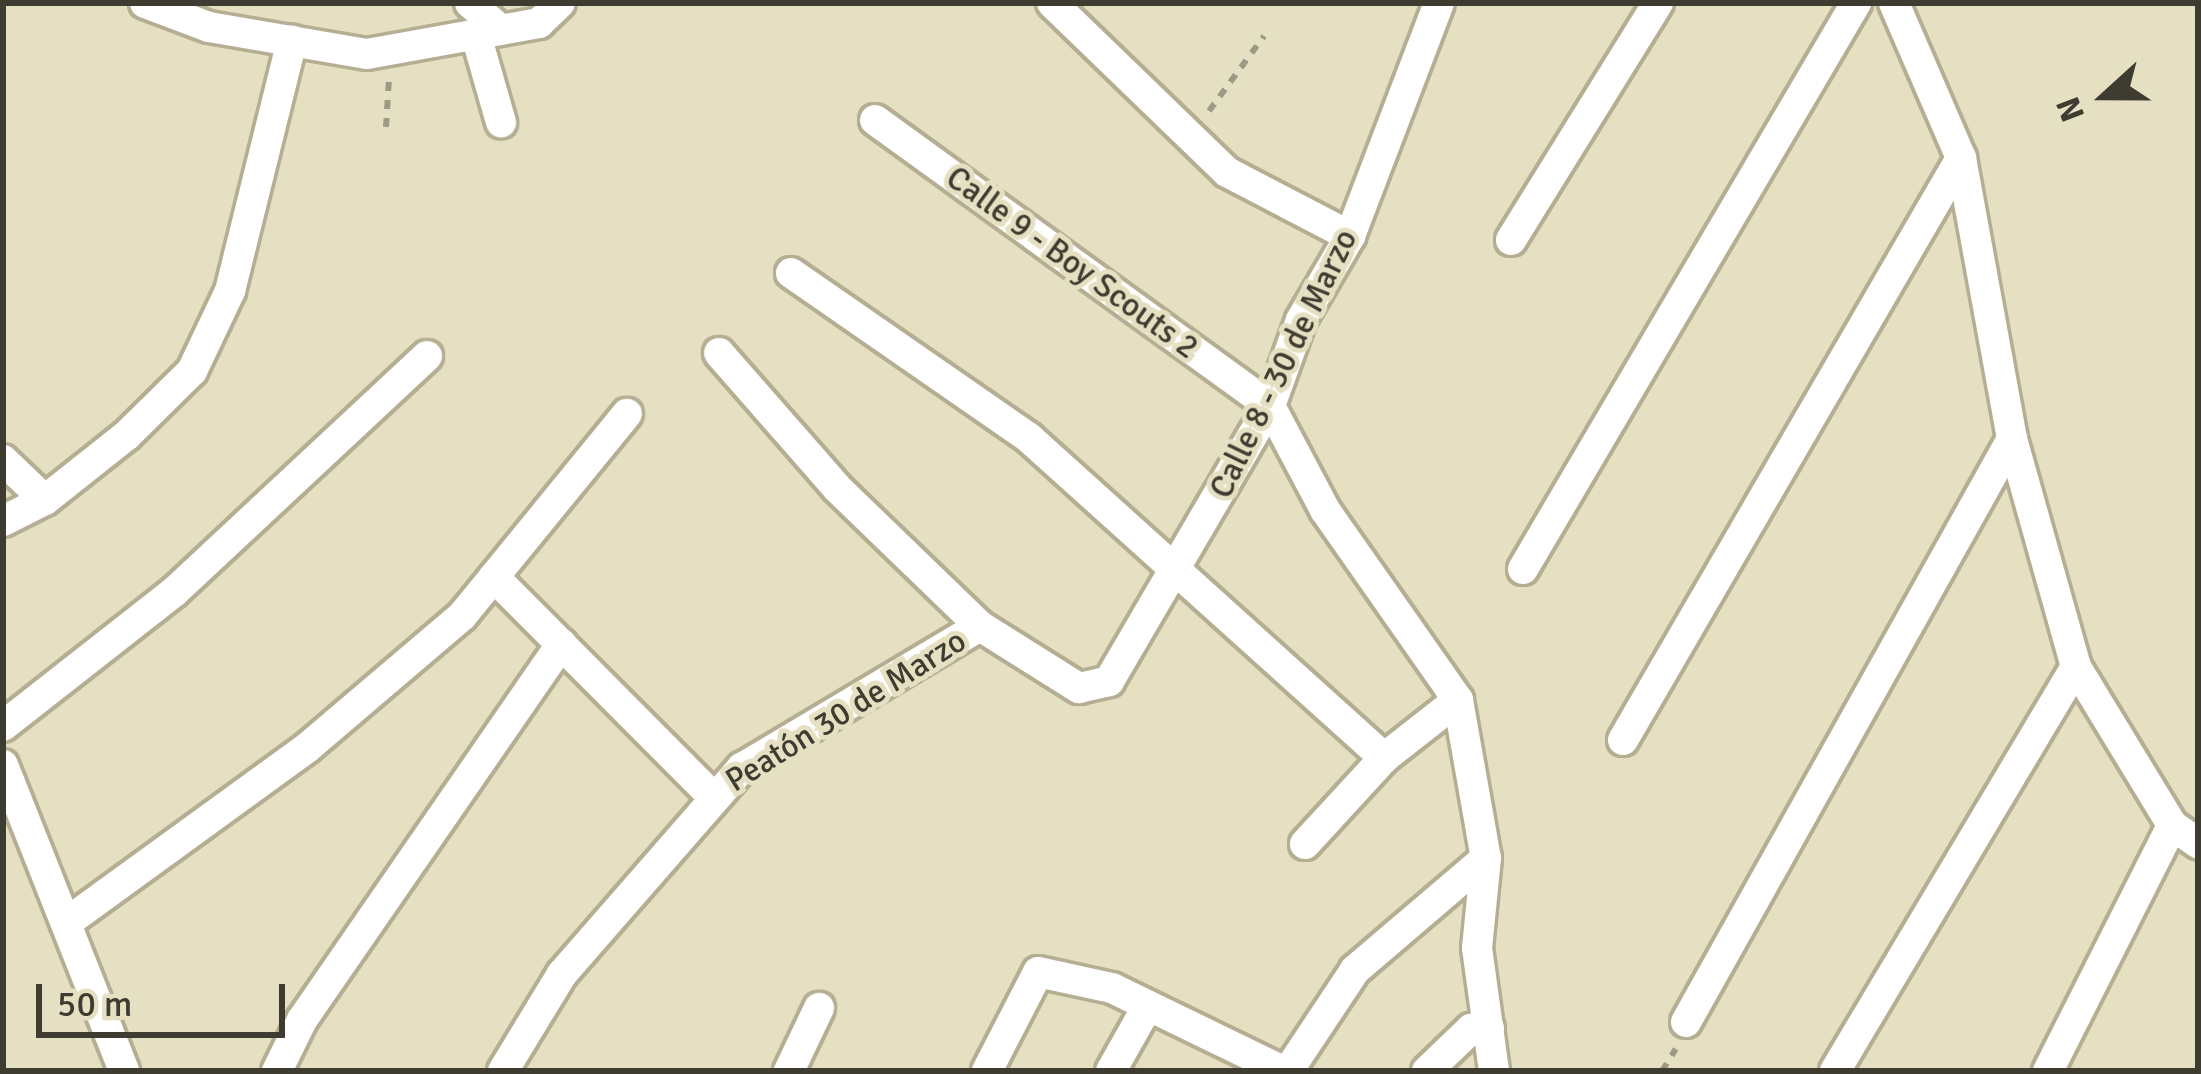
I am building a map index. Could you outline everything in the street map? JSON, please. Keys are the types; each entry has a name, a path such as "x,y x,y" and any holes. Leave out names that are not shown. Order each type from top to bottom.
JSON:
{"street":[{"path":"145,3 209,27 390,50 539,23 560,3"},
{"path":"470,3 488,32 501,122"},
{"path":"1052,3 1227,172 1350,236"},
{"name":"Calle 8 - 30 de Marzo","path":"980,626 1079,688 1109,681 1124,663 1270,406 1301,320 1350,236 1439,3"},
{"path":"1511,240 1658,3"},
{"path":"1523,569 1856,3"},
{"path":"1894,3 1961,158 2012,439 2076,667 2172,825 2198,843"},
{"path":"3,521 45,500 192,371 230,291 292,41"},
{"name":"Calle 9 - Boy Scouts 2","path":"875,120 1270,406"},
{"path":"1623,740 1961,158"},
{"path":"790,273 1029,438 1384,758"},
{"path":"718,353 838,488 980,626"},
{"path":"3,726 174,592 427,356"},
{"path":"1270,406 1337,529 1458,700 1486,858 1478,948 1494,1071"},
{"path":"66,923 308,747 462,616 627,414"},
{"path":"1686,1022 2012,439"},
{"path":"3,460 45,500"},
{"path":"494,577 712,796"},
{"name":"Peatón 30 de Marzo","path":"503,1071 562,974 712,796 742,768 980,626"},
{"path":"277,1071 302,1020 562,644"},
{"path":"1835,1071 2076,667"},
{"path":"1305,844 1384,758 1458,700"},
{"path":"3,765 124,1071"},
{"path":"2048,1071 2172,825"},
{"path":"987,1071 1038,972 1112,988 1146,1009 1286,1071 1355,970 1486,858"},
{"path":"789,1071 819,1008"},
{"path":"1111,1071 1146,1009"},
{"path":"1427,1071 1471,1030 1489,1028"}],"path":[{"path":"1190,138 1264,36"},
{"path":"386,127 390,50"}]}
